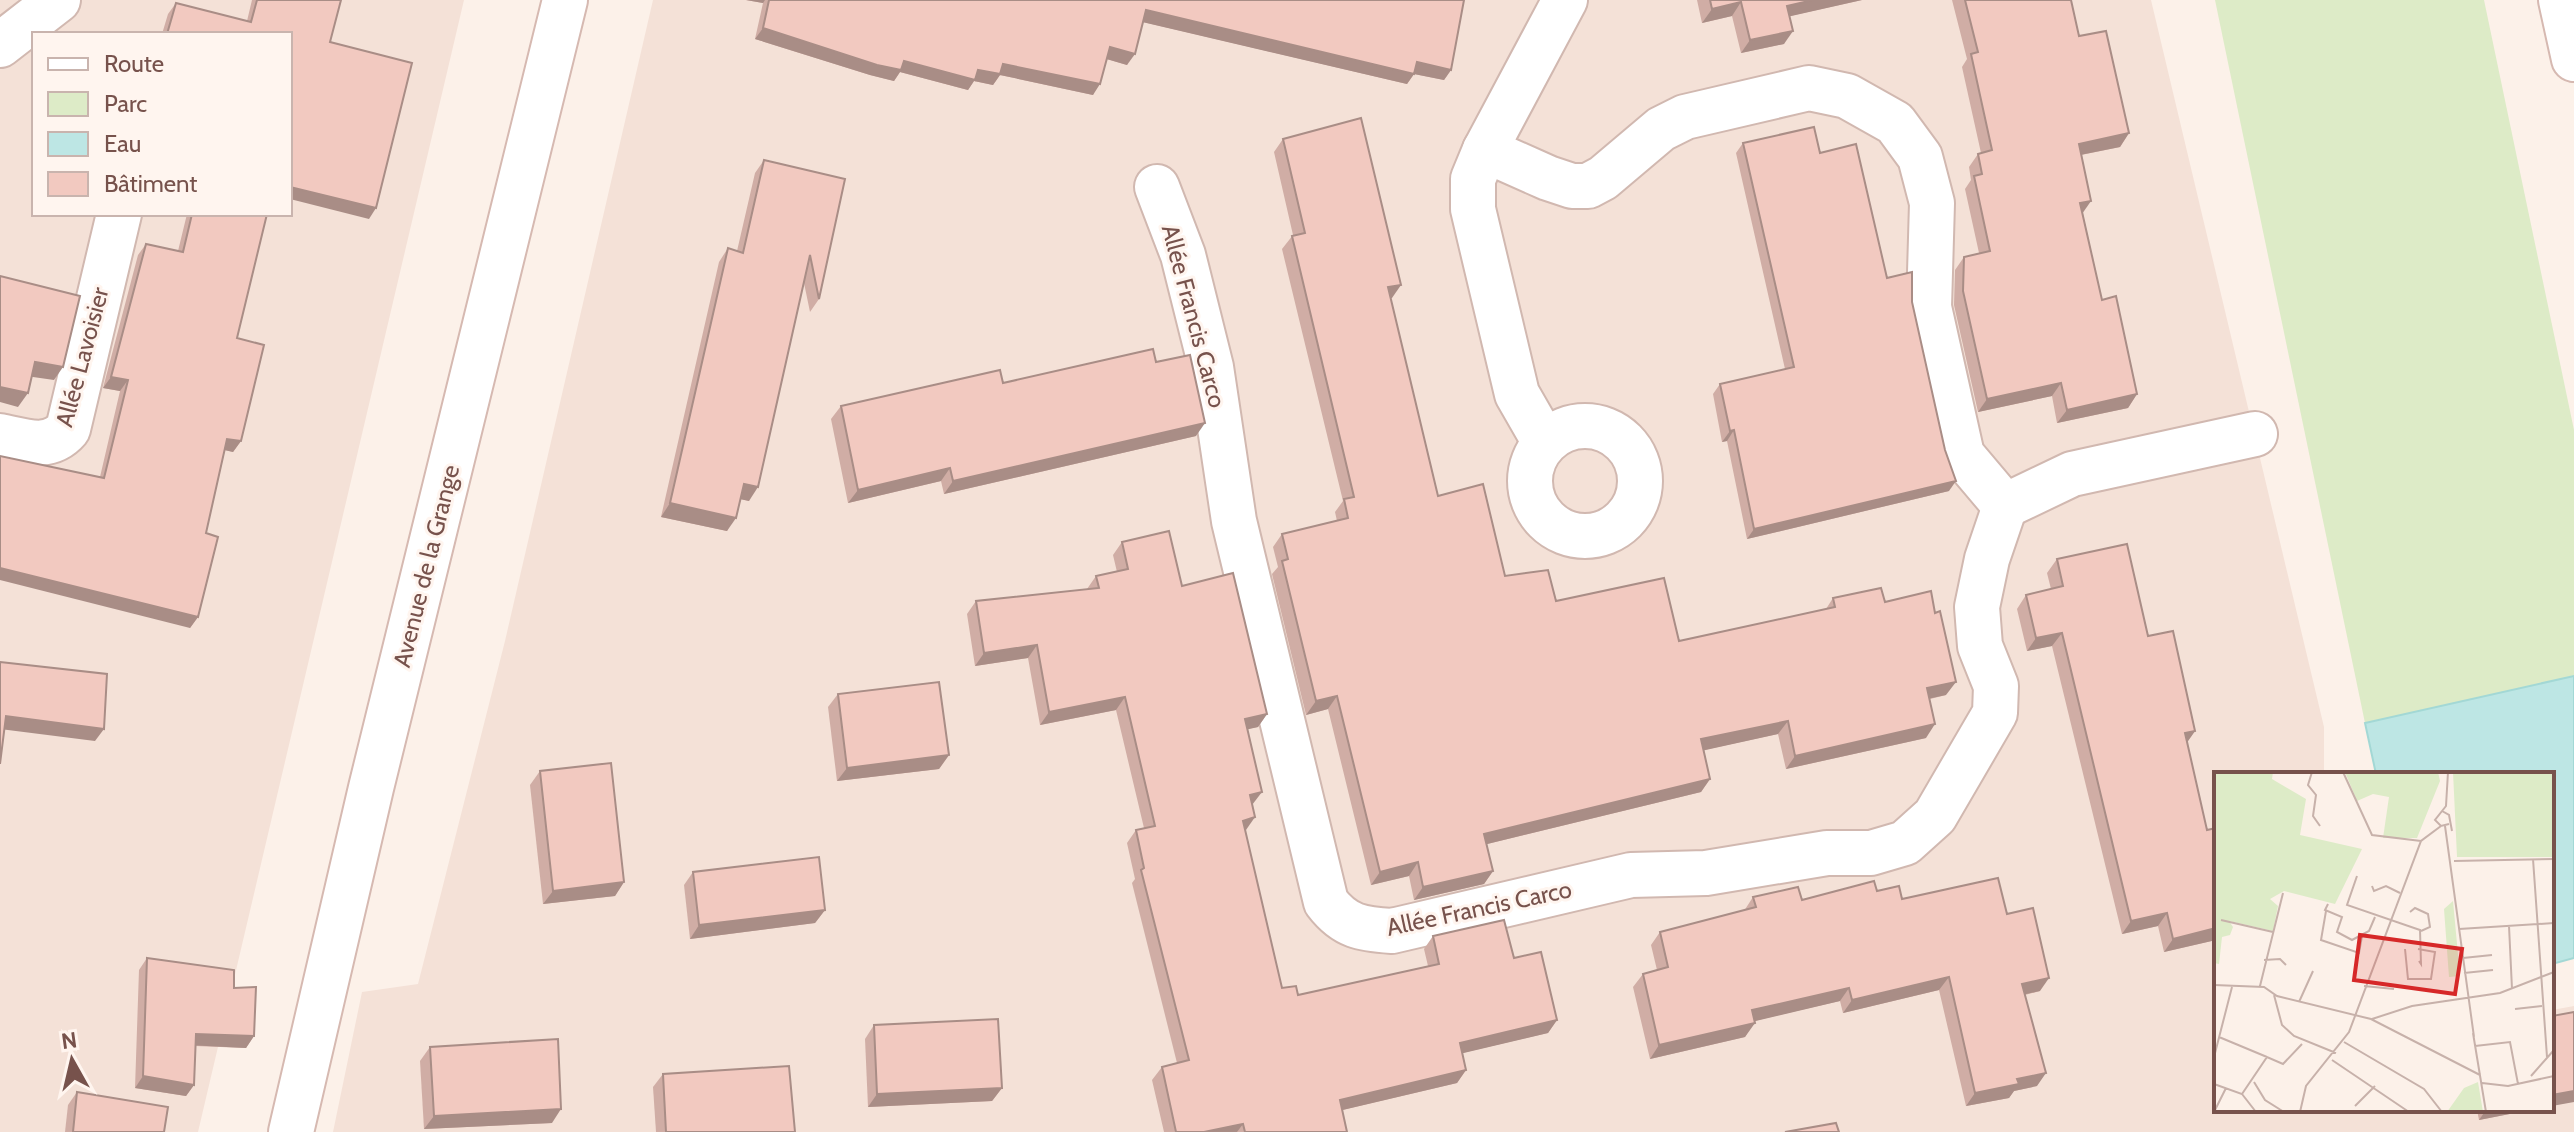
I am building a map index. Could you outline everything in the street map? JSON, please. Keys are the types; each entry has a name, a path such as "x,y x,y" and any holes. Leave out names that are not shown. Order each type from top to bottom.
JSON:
{"street":[{"name":"Avenue de la Grange","path":"291,1132 371,788 565,0"},
{"path":"1544,441 1517,394 1473,209 1473,179 1485,150 1565,0"},
{"path":"2561,0 2574,59"},
{"path":"0,45 52,14"},
{"path":"1485,150 1548,178 1572,186 1588,186 1603,178 1661,129 1685,117 1809,88 1847,96 1895,123 1920,157 1932,203 1929,307 1962,455 2005,506 2072,474 2255,434"},
{"name":"Allée Francis Carco","path":"1157,187 1183,255 1211,367 1234,521 1326,902 1340,920 1359,929 1392,931 1631,875 1706,873 1813,855 1871,853 1905,843 1935,816 1995,713 1996,686 1980,646 1977,607 1987,559 2005,506"},
{"name":"Allée Lavoisier","path":"0,436 41,444 58,440 68,429 119,216"}],"shaded area":[{"path":"0,0 464,0 198,1132 0,1132"},
{"path":"653,0 2151,0 2324,727 2324,772 2214,772 2214,1112 2554,1112 2554,1010 2574,1006 2574,1132 333,1132 362,992 418,984 505,641"}],"green space":[{"path":"2215,0 2484,0 2574,430 2574,676 2365,723"}],"water":[{"path":"2574,676 2574,958 2554,963 2554,772 2376,772 2365,723"}],"building":[{"path":"257,0 341,0 330,42 412,63 376,208 292,187 292,32 168,32 176,3 251,22"},
{"path":"769,0 1464,0 1451,70 1417,62 1414,74 1146,10 1135,54 1110,47 1100,84 1003,64 1000,74 978,70 975,80 904,61 901,70 877,65 763,28"},
{"path":"1710,0 1813,0 1787,6 1793,31 1750,40 1741,2 1712,9"},
{"path":"1965,0 2071,0 2079,36 2106,31 2129,133 2079,144 2091,201 2080,203 2102,300 2116,296 2137,394 2067,410 2061,383 1987,399 1963,291 1964,257 1990,251 1974,176 1982,174 1978,154 1992,150 1971,54 1978,52"},
{"path":"1361,118 1401,285 1388,287 1438,496 1483,484 1505,576 1548,570 1556,601 1664,578 1679,641 1835,607 1833,598 1881,588 1885,602 1931,591 1935,613 1940,611 1956,682 1927,688 1935,724 1795,756 1788,721 1701,739 1710,779 1484,834 1493,871 1423,887 1418,862 1380,872 1337,696 1316,701 1282,561 1288,559 1282,534 1348,518 1344,499 1354,497 1292,236 1305,233 1283,139"},
{"path":"1814,127 1820,153 1856,144 1887,278 1912,272 1912,302 1945,450 1956,481 1754,529 1734,430 1730,431 1720,384 1794,367 1743,143"},
{"path":"764,160 845,179 819,299 810,255 758,487 744,484 736,518 670,503 728,248 743,253"},
{"path":"192,216 267,216 237,338 264,345 241,441 227,439 206,533 218,537 198,617 0,568 0,456 104,478 128,380 111,377 146,244 183,252"},
{"path":"0,276 80,296 63,367 35,362 28,393 0,387"},
{"path":"1153,349 1156,362 1190,355 1205,423 953,481 950,468 858,490 841,406 1000,370 1003,383"},
{"path":"1169,531 1182,586 1233,573 1267,714 1245,719 1262,792 1250,795 1255,817 1243,821 1282,988 1296,986 1298,995 1439,964 1433,936 1504,920 1514,958 1541,952 1557,1020 1460,1043 1466,1070 1340,1100 1347,1132 1245,1132 1243,1124 1204,1132 1176,1132 1162,1067 1189,1060 1141,870 1144,868 1136,830 1155,826 1125,697 1049,712 1037,645 984,653 976,601 1099,588 1096,576 1128,569 1122,542"},
{"path":"2127,544 2148,636 2173,631 2195,731 2185,733 2207,830 2214,828 2214,929 2173,939 2167,913 2131,921 2062,633 2036,638 2026,595 2063,586 2057,559"},
{"path":"0,662 107,674 104,729 6,716 0,764"},
{"path":"939,682 949,755 847,768 838,694"},
{"path":"611,763 624,882 553,891 540,771"},
{"path":"819,857 825,910 699,925 693,872"},
{"path":"1998,878 2007,914 2033,908 2049,978 2022,984 2046,1073 2017,1079 2019,1084 1975,1093 1949,977 1852,1000 1849,988 1752,1010 1755,1023 1659,1045 1643,974 1668,967 1660,932 1756,907 1753,897 1798,887 1802,900 1874,881 1877,891 1899,886 1902,899"},
{"path":"147,958 234,970 234,988 256,987 254,1036 196,1034 194,1085 143,1076"},
{"path":"2574,1012 2574,1091 2554,1095 2554,1016"},
{"path":"998,1019 1002,1088 877,1094 874,1025"},
{"path":"558,1039 561,1109 434,1116 430,1047"},
{"path":"789,1066 795,1132 666,1132 663,1074"},
{"path":"77,1092 168,1107 164,1132 73,1132"},
{"path":"1836,1123 1839,1132 1785,1132"}]}
